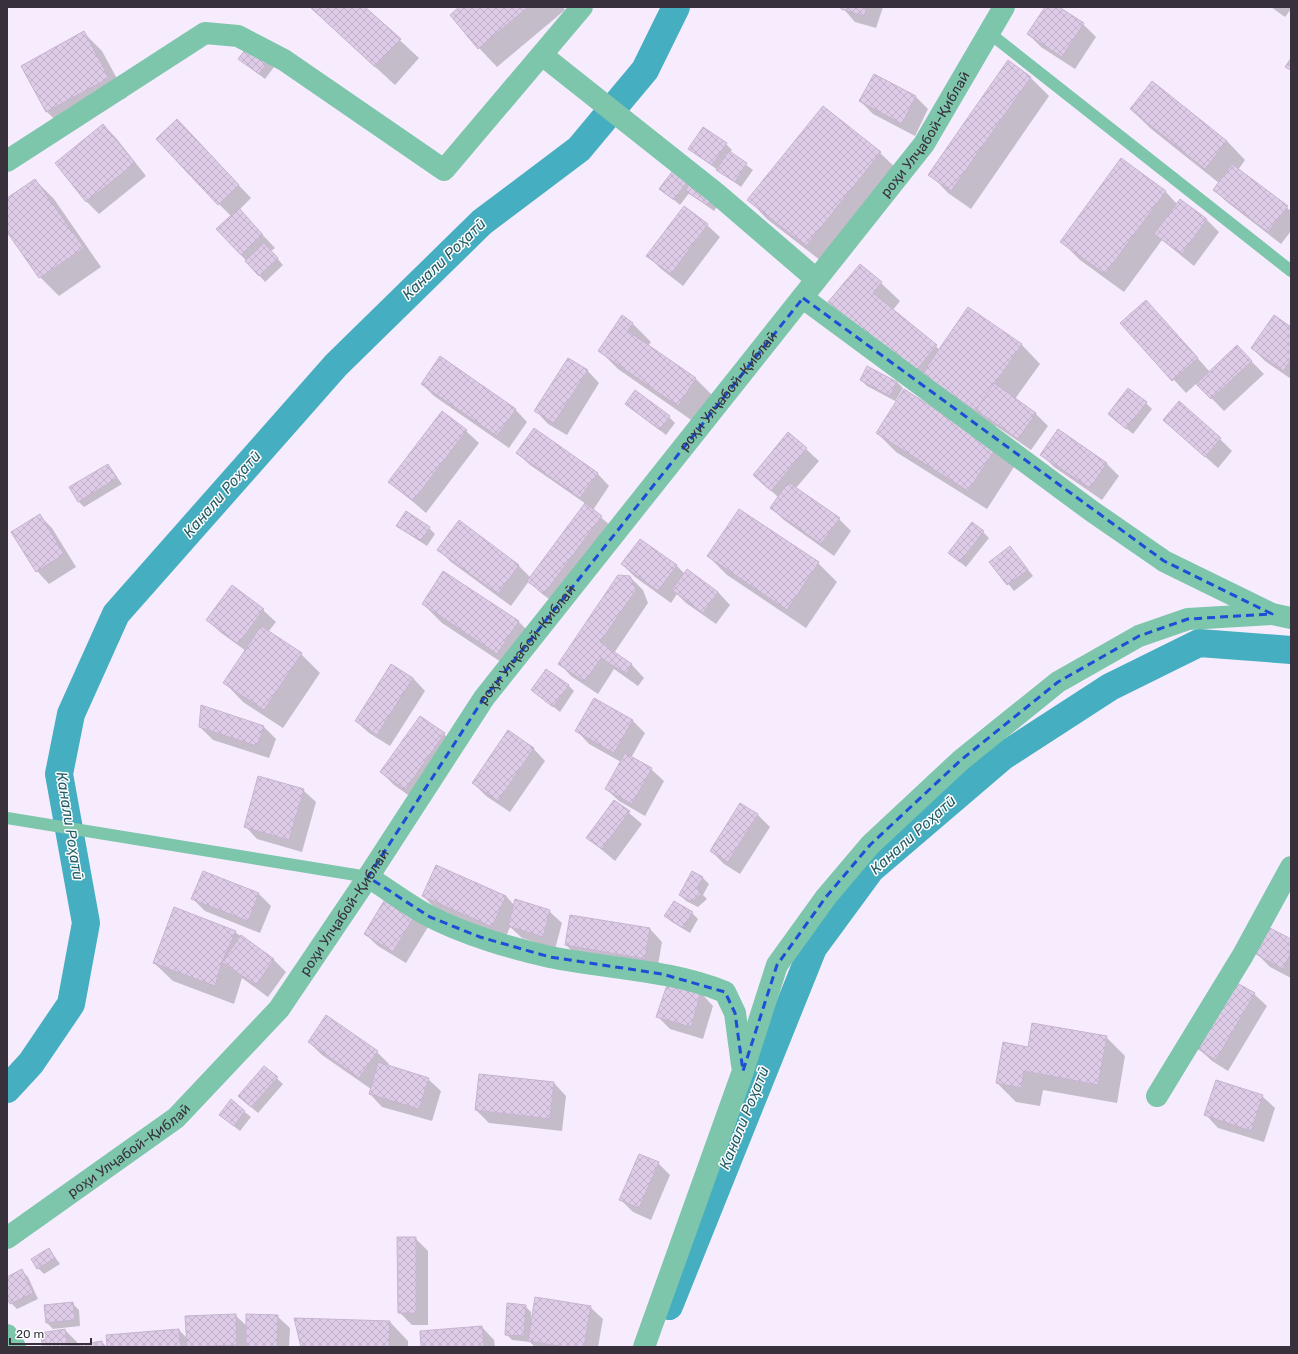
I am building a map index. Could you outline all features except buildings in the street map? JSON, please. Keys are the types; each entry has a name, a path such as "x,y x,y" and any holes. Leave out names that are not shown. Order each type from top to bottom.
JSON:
{"street":[{"path":"7,161 205,32 238,36 284,60 444,170 582,7"},
{"name":"роҳи Улҷабой-Қиблаӣ","path":"7,1238 176,1118 279,1009 368,877 484,698 924,144 988,32 1004,7"},
{"path":"542,55 716,192 756,225 816,280"},
{"path":"803,298 1093,512 1164,561 1281,616"},
{"path":"644,1347 743,1071 777,965 826,897 870,845 961,760 1058,682 1139,636 1188,619 1281,616"},
{"path":"1156,1096 1243,955 1291,866"},
{"path":"368,877 430,916 480,937 550,957 662,974 706,984 725,992 735,1013 743,1071"},
{"path":"7,1335 15,1347"}],"lane":[{"path":"988,32 1291,271"},
{"path":"7,818 368,877"}],"highlighted area":[{"path":"803,298 1164,561 1272,614 1188,619 1139,636 1058,682 961,760 870,845 826,897 777,965 743,1071 735,1013 725,992 662,974 550,957 480,937 430,917 368,877 484,698"}],"waterway":[{"name":"Канали Роҳатӣ","path":"7,1089 31,1063 71,1004 86,923 59,774 71,714 116,614 336,365 482,222 579,149 645,70 676,7"},
{"name":"Канали Роҳатӣ","path":"669,1306 813,948 871,869 1002,757 1110,687 1199,643 1291,650"}]}
